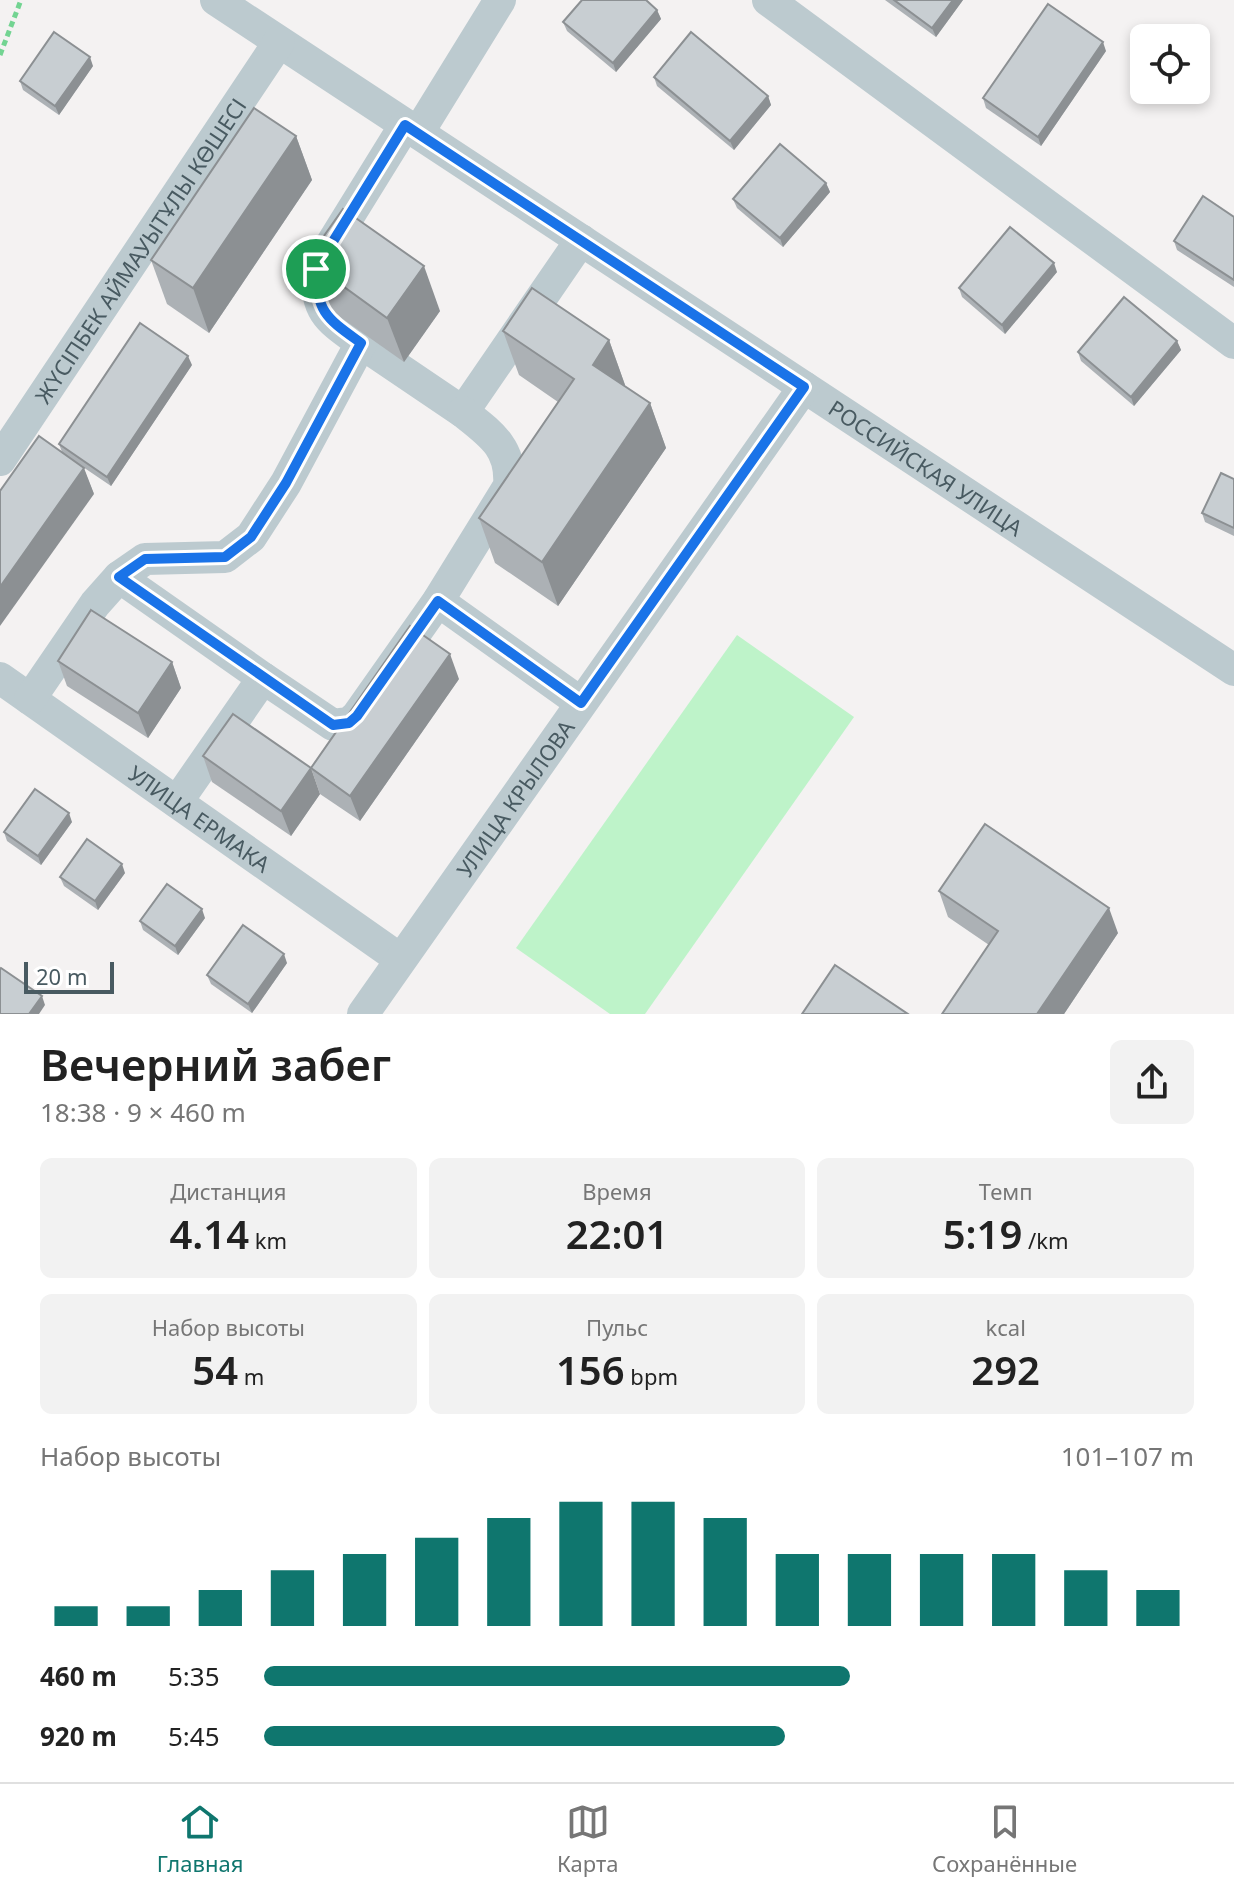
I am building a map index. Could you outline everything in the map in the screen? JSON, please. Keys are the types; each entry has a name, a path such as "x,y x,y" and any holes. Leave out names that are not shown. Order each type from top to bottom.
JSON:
{"street":[{"name":"РОССИЙСКАЯ УЛИЦА","path":"216,0 1234,670"},
{"path":"119,577 326,722 340,726 349,723 438,601 509,486 511,467 506,453 496,438 463,412 330,320 316,296 316,269 500,0"},
{"path":"768,0 1234,343"},
{"name":"ЖҮСІПБЕК АЙМАУЫТҰЛЫ КӨШЕСІ","path":"0,460 279,42"},
{"path":"463,412 581,240"},
{"path":"30,699 95,604 119,577 145,559 225,557 251,537 286,483 361,343"},
{"name":"УЛИЦА КРЫЛОВА","path":"363,1014 804,387"},
{"path":"438,601 581,703"},
{"name":"УЛИЦА ЕРМАКА","path":"0,678 400,959"},
{"path":"177,802 263,678"}],"path":[{"path":"0,55 21,0"}],"green space":[{"path":"737,635 854,717 645,1014 610,1014 516,948"}],"building":[{"path":"582,0 646,0 657,10 613,63 563,22"},
{"path":"894,0 953,0 932,28"},
{"path":"1048,4 1103,42 1038,137 983,98"},
{"path":"54,32 90,57 55,106 20,81"},
{"path":"691,32 768,96 730,141 654,77"},
{"path":"254,108 296,136 193,288 151,260"},
{"path":"780,144 826,183 780,238 733,199"},
{"path":"1203,196 1234,217 1234,280 1174,241"},
{"path":"343,209 424,266 387,318 307,260"},
{"path":"1010,227 1054,263 1002,325 959,288"},
{"path":"532,288 609,340 593,365 650,403 542,562 479,518 574,379 503,331"},
{"path":"1124,297 1177,341 1131,397 1078,352"},
{"path":"140,323 188,356 107,477 59,444"},
{"path":"39,436 84,468 0,587 0,491"},
{"path":"1221,473 1234,479 1234,528 1202,513"},
{"path":"91,610 172,662 138,713 58,661"},
{"path":"410,626 450,654 350,796 311,768"},
{"path":"233,714 311,768 281,811 203,756"},
{"path":"35,789 69,813 38,856 4,832"},
{"path":"985,824 1109,908 1037,1014 942,1014 998,931 939,891"},
{"path":"87,839 122,864 95,901 60,877"},
{"path":"167,884 202,909 175,946 140,921"},
{"path":"243,925 284,954 248,1004 207,975"},
{"path":"835,965 908,1014 802,1014"},
{"path":"1,968 42,996 29,1014 0,1014"}],"route":[{"path":"405,125 804,387 581,703 438,601 357,716 349,723 333,725 119,577 145,559 225,557 251,537 286,483 361,343 330,320 316,296 316,269 405,125"}]}
